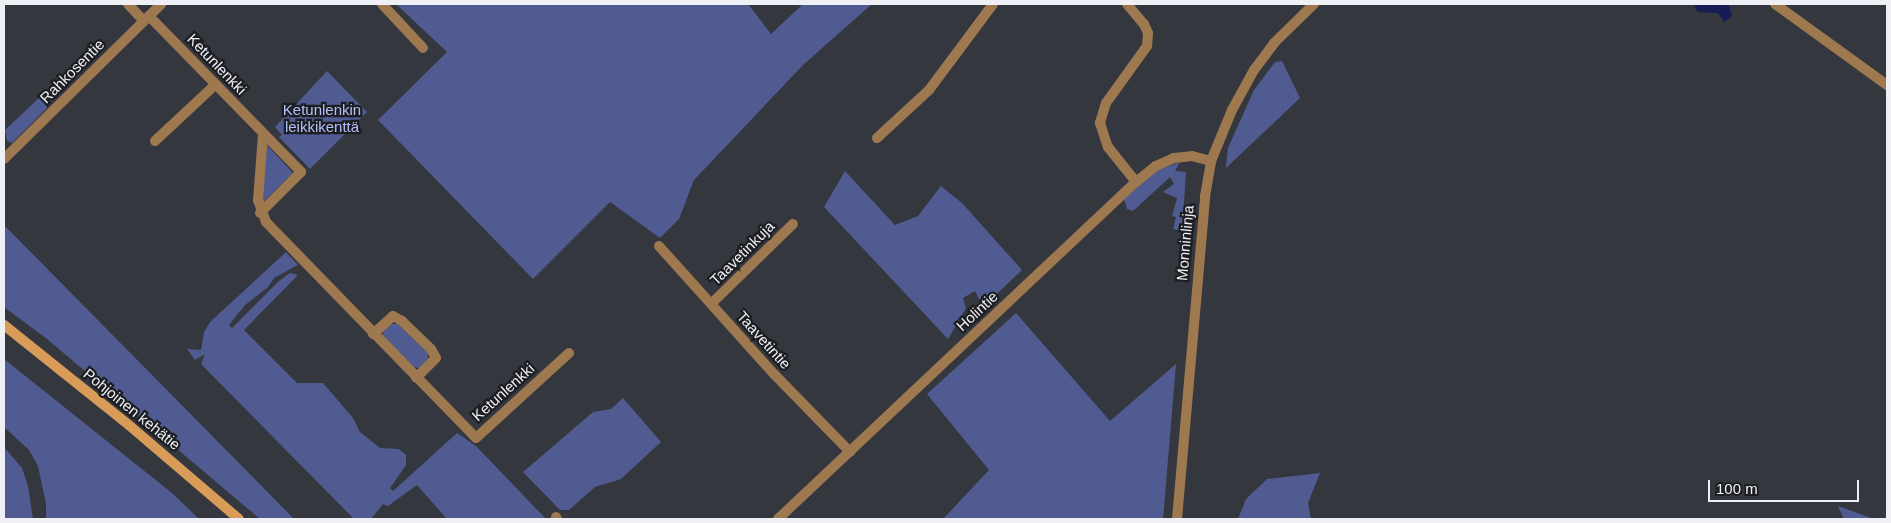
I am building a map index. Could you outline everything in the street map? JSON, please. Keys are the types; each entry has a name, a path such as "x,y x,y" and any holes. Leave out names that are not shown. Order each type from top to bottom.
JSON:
{"main road":[{"name":"Pohjoinen kehätie","path":"4,325 130,426 239,519"}],"street":[{"name":"Ketunlenkki","path":"128,4 146,18 216,84 301,172 260,213 416,378 476,438 569,353"},
{"name":"Rahkosentie","path":"4,159 161,4"},
{"path":"382,4 423,48"},
{"path":"877,138 929,90 993,4"},
{"path":"1127,4 1144,24 1148,33 1147,46 1106,102 1100,123 1108,147 1136,182"},
{"name":"Monninlinja","path":"1177,519 1202,224 1211,161 1232,110 1254,70 1274,44 1314,4"},
{"path":"1775,4 1887,85"},
{"path":"155,141 216,84"},
{"path":"260,213 258,200 263,134"},
{"name":"Holintie","path":"778,519 1136,182 1156,166 1174,158 1192,156 1211,161"},
{"name":"Taavetinkuja","path":"712,303 793,224"},
{"name":"Taavetintie","path":"659,246 780,381 850,452"},
{"path":"374,334 393,316 402,321 431,349 436,358 416,378"}],"green space":[{"path":"396,4 748,4 771,34 803,4 872,4 803,65 694,180 679,219 660,238 610,202 533,279 378,120 447,52"},
{"path":"1282,61 1300,98 1226,168 1228,148 1254,90 1275,62"},
{"name":"Ketunlenkin leikkikenttä","path":"327,71 367,112 310,169 279,137 282,135 275,127"},
{"path":"42,95 47,108 12,143 7,141 5,130"},
{"path":"267,145 293,173 263,202 262,201"},
{"path":"1180,162 1175,171 1186,172 1182,231 1173,229 1176,217 1172,216 1177,198 1163,192 1174,184 1170,177 1133,211 1127,209 1124,199 1158,170"},
{"path":"845,171 895,225 918,216 941,186 962,203 1022,270 983,307 975,291 963,298 966,308 948,339 824,207"},
{"path":"4,225 294,519 260,519 47,339 4,307"},
{"path":"286,252 298,265 274,278 268,287 245,305 229,325 232,328 279,281 290,273 298,275 244,330 297,383 323,383 353,418 360,432 380,448 399,449 406,455 406,465 390,488 393,491 457,433 476,446 546,519 447,519 417,485 388,506 383,504 371,519 354,519 201,364 205,354 195,360 187,349 201,350 204,332 210,322"},
{"path":"1016,313 1110,421 1176,364 1163,519 943,519 989,470 927,394"},
{"path":"391,324 398,324 428,353 428,359 420,368 412,367 383,337 383,331"},
{"path":"4,359 172,493 199,519 46,519 46,504 38,466 29,450 4,427"},
{"path":"623,398 661,442 621,479 595,487 569,510 560,510 523,472 593,412 611,409"},
{"path":"4,447 22,468 28,486 33,519 4,519"},
{"path":"1320,473 1308,503 1311,519 1238,519 1246,499 1267,479"},
{"path":"1838,506 1874,519 1844,519"}],"shaded area":[{"path":"1693,4 1729,5 1732,16 1724,22 1718,13 1698,12"}]}
